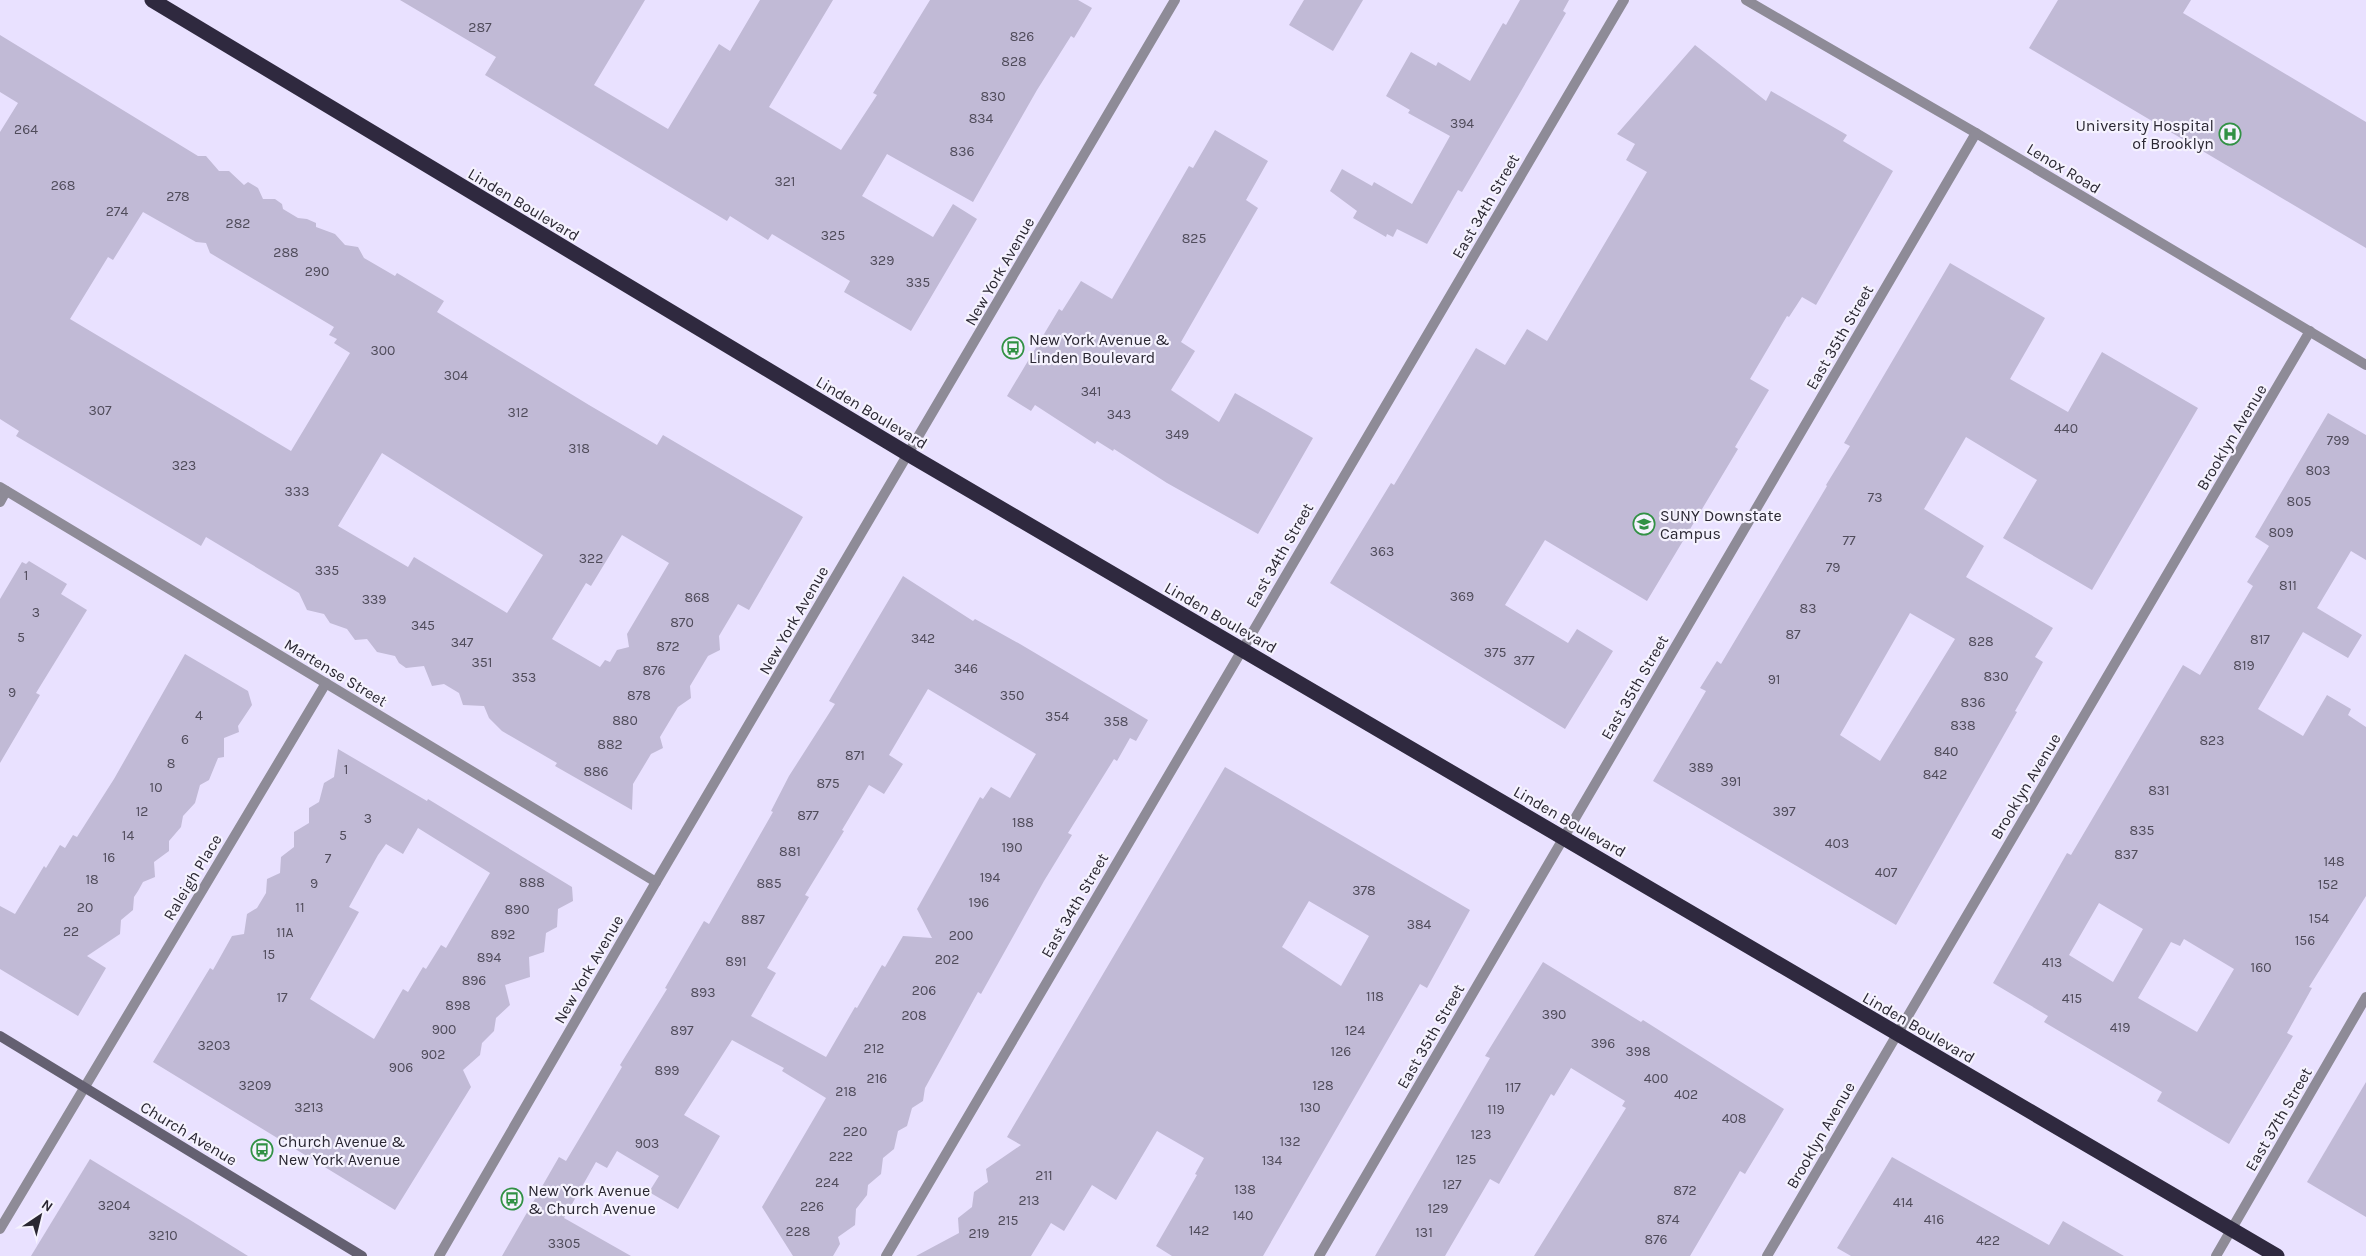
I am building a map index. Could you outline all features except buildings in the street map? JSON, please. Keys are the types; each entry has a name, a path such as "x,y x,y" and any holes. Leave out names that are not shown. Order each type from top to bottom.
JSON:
{"highway":[{"name":"Linden Boulevard","path":"152,0 908,454 2277,1256"}],"main road":[{"name":"Church Avenue","path":"0,1036 362,1256"}],"street":[{"name":"New York Avenue","path":"439,1256 656,882 1175,0"},
{"name":"East 34th Street","path":"886,1256 1624,0"},
{"name":"Lenox Road","path":"1746,0 1976,133 2366,365"},
{"name":"East 35th Street","path":"1319,1256 1976,133"},
{"name":"Brooklyn Avenue","path":"1767,1256 2310,331"},
{"name":"Martense Street","path":"3,489 656,882"},
{"path":"0,502 3,489"},
{"name":"Raleigh Place","path":"0,1229 326,683"},
{"name":"East 37th Street","path":"2216,1256 2366,997"}],"place":[{"name":"University Hospital of Brooklyn","path":"2230,134"},
{"name":"New York Avenue & Linden Boulevard","path":"1013,348"},
{"name":"SUNY Downstate Campus","path":"1644,524"},
{"name":"Church Avenue & New York Avenue","path":"262,1150"},
{"name":"New York Avenue & Church Avenue","path":"512,1199"}]}
